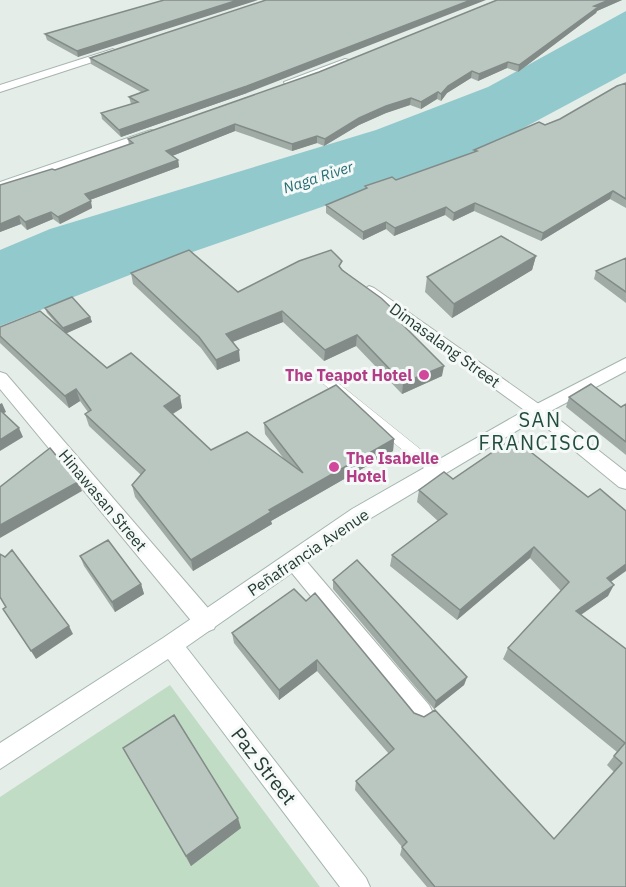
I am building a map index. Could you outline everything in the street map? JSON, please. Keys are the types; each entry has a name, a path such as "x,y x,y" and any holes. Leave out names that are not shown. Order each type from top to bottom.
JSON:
{"street":[{"path":"0,89 121,50"},
{"path":"280,86 357,57"},
{"path":"0,186 159,131"},
{"name":"Dimasalang Street","path":"358,283 537,411 626,482"},
{"name":"Peñafrancia Avenue","path":"0,757 171,645 359,516 435,469 626,364"},
{"name":"Hinawasan Street","path":"0,378 206,621"},
{"path":"294,561 421,713"},
{"name":"Paz Street","path":"171,645 357,887"}],"lane":[{"path":"324,378 435,469"}],"green space":[{"path":"170,685 320,887 0,887 0,797"}],"water":[{"name":"Naga River","path":"626,11 626,73 503,139 437,167 155,265 0,326 0,250 50,229 376,130 488,87"}],"building":[{"path":"164,0 238,0 77,51 45,34"},
{"path":"266,0 471,0 247,86 119,130 101,113 138,102 129,97 148,90 90,58"},
{"path":"497,0 609,0 594,6 598,7 519,65 508,62 479,74 472,71 448,86 441,94 438,92 421,102 411,98 386,106 359,118 325,139 317,136 292,144 235,124 166,151 178,160 85,194 91,201 58,217 51,212 25,222 19,216 0,224 0,185 55,170 133,143 128,139 319,72"},
{"path":"626,83 626,199 613,191 543,233 475,203 454,213 446,207 395,228 386,222 363,232 326,205 367,188 365,186 392,177 396,180 477,151 474,150 539,122 545,125 560,119"},
{"path":"501,236 536,256 454,304 427,277"},
{"path":"189,250 238,292 299,261 331,250 342,261 339,266 342,270 381,298 399,315 395,317 444,366 403,383 357,335 325,350 282,311 226,334 239,350 216,360 199,337 131,273"},
{"path":"626,258 626,292 596,271"},
{"path":"72,297 90,317 63,328 45,308"},
{"path":"40,311 107,368 131,353 180,396 164,406 211,450 247,432 303,473 264,423 336,385 394,439 269,510 271,512 191,560 132,485 145,470 85,414 91,410 76,389 65,396 0,336 0,327"},
{"path":"591,384 621,407 626,404 626,442 569,397"},
{"path":"0,410 19,428 0,440"},
{"path":"513,438 588,497 600,489 626,511 626,564 607,578 614,585 576,611 626,649 626,887 435,887 402,847 407,842 356,781 394,749 317,660 279,690 232,633 294,589 306,601 315,593 414,713 424,717 435,710 554,839 622,763 614,756 625,743 508,648 569,582 534,547 460,610 392,555 447,514 419,490 444,472 453,479"},
{"path":"50,448 78,482 0,525 0,487"},
{"path":"108,540 141,584 112,602 80,556"},
{"path":"12,550 69,626 31,651 3,609 6,607 0,597 0,554 5,557"},
{"path":"357,560 467,677 436,701 333,580"},
{"path":"174,715 238,818 186,856 123,748"}],"place":[{"name":"The Teapot Hotel","path":"424,375"},
{"name":"The Isabelle Hotel","path":"334,467"}],"district":[{"name":"SAN FRANCISCO","path":"540,430"}]}
